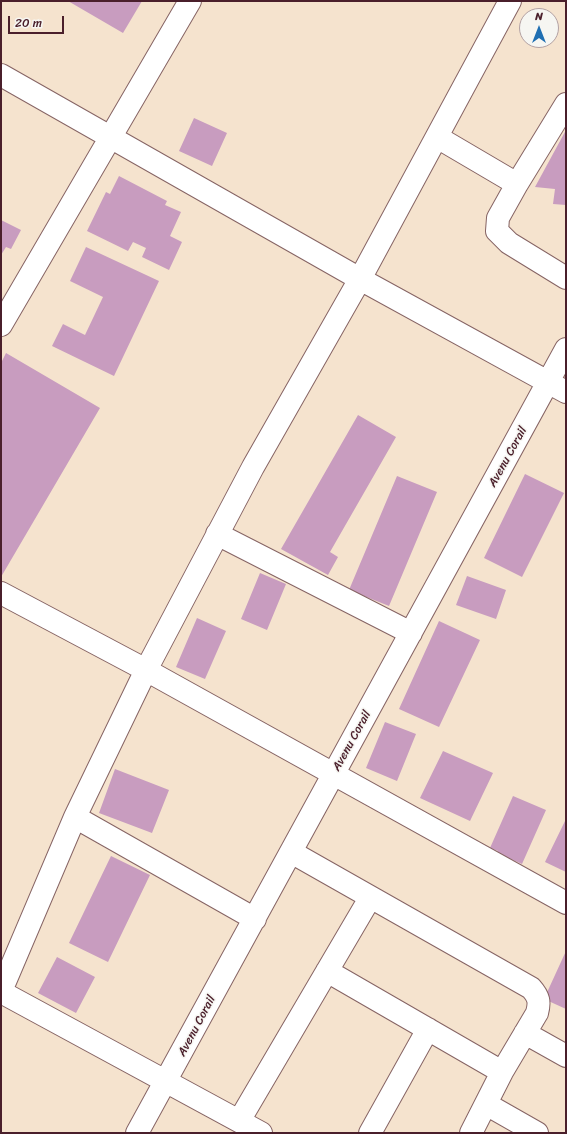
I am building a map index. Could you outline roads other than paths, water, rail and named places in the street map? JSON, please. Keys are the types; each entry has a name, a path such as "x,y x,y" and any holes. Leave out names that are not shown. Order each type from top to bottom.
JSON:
{"street":[{"path":"1,325 190,1"},
{"path":"370,898 327,971 252,1129 1,992 75,817 146,670 256,460 360,279 510,1"},
{"path":"1,75 360,279 557,388"},
{"path":"566,104 498,218 497,231 509,243 566,278"},
{"path":"437,137 517,184"},
{"name":"Avenu Corail","path":"138,1133 411,633 557,388 566,349"},
{"path":"217,534 411,633"},
{"path":"1,593 146,670 566,903"},
{"path":"75,817 255,919"},
{"path":"291,852 531,988 537,995 540,1004 525,1034 502,1072 471,1133"},
{"path":"327,971 502,1072"},
{"path":"370,1133 428,1029"},
{"path":"525,1034 566,1056"},
{"path":"486,1104 537,1133"}]}
